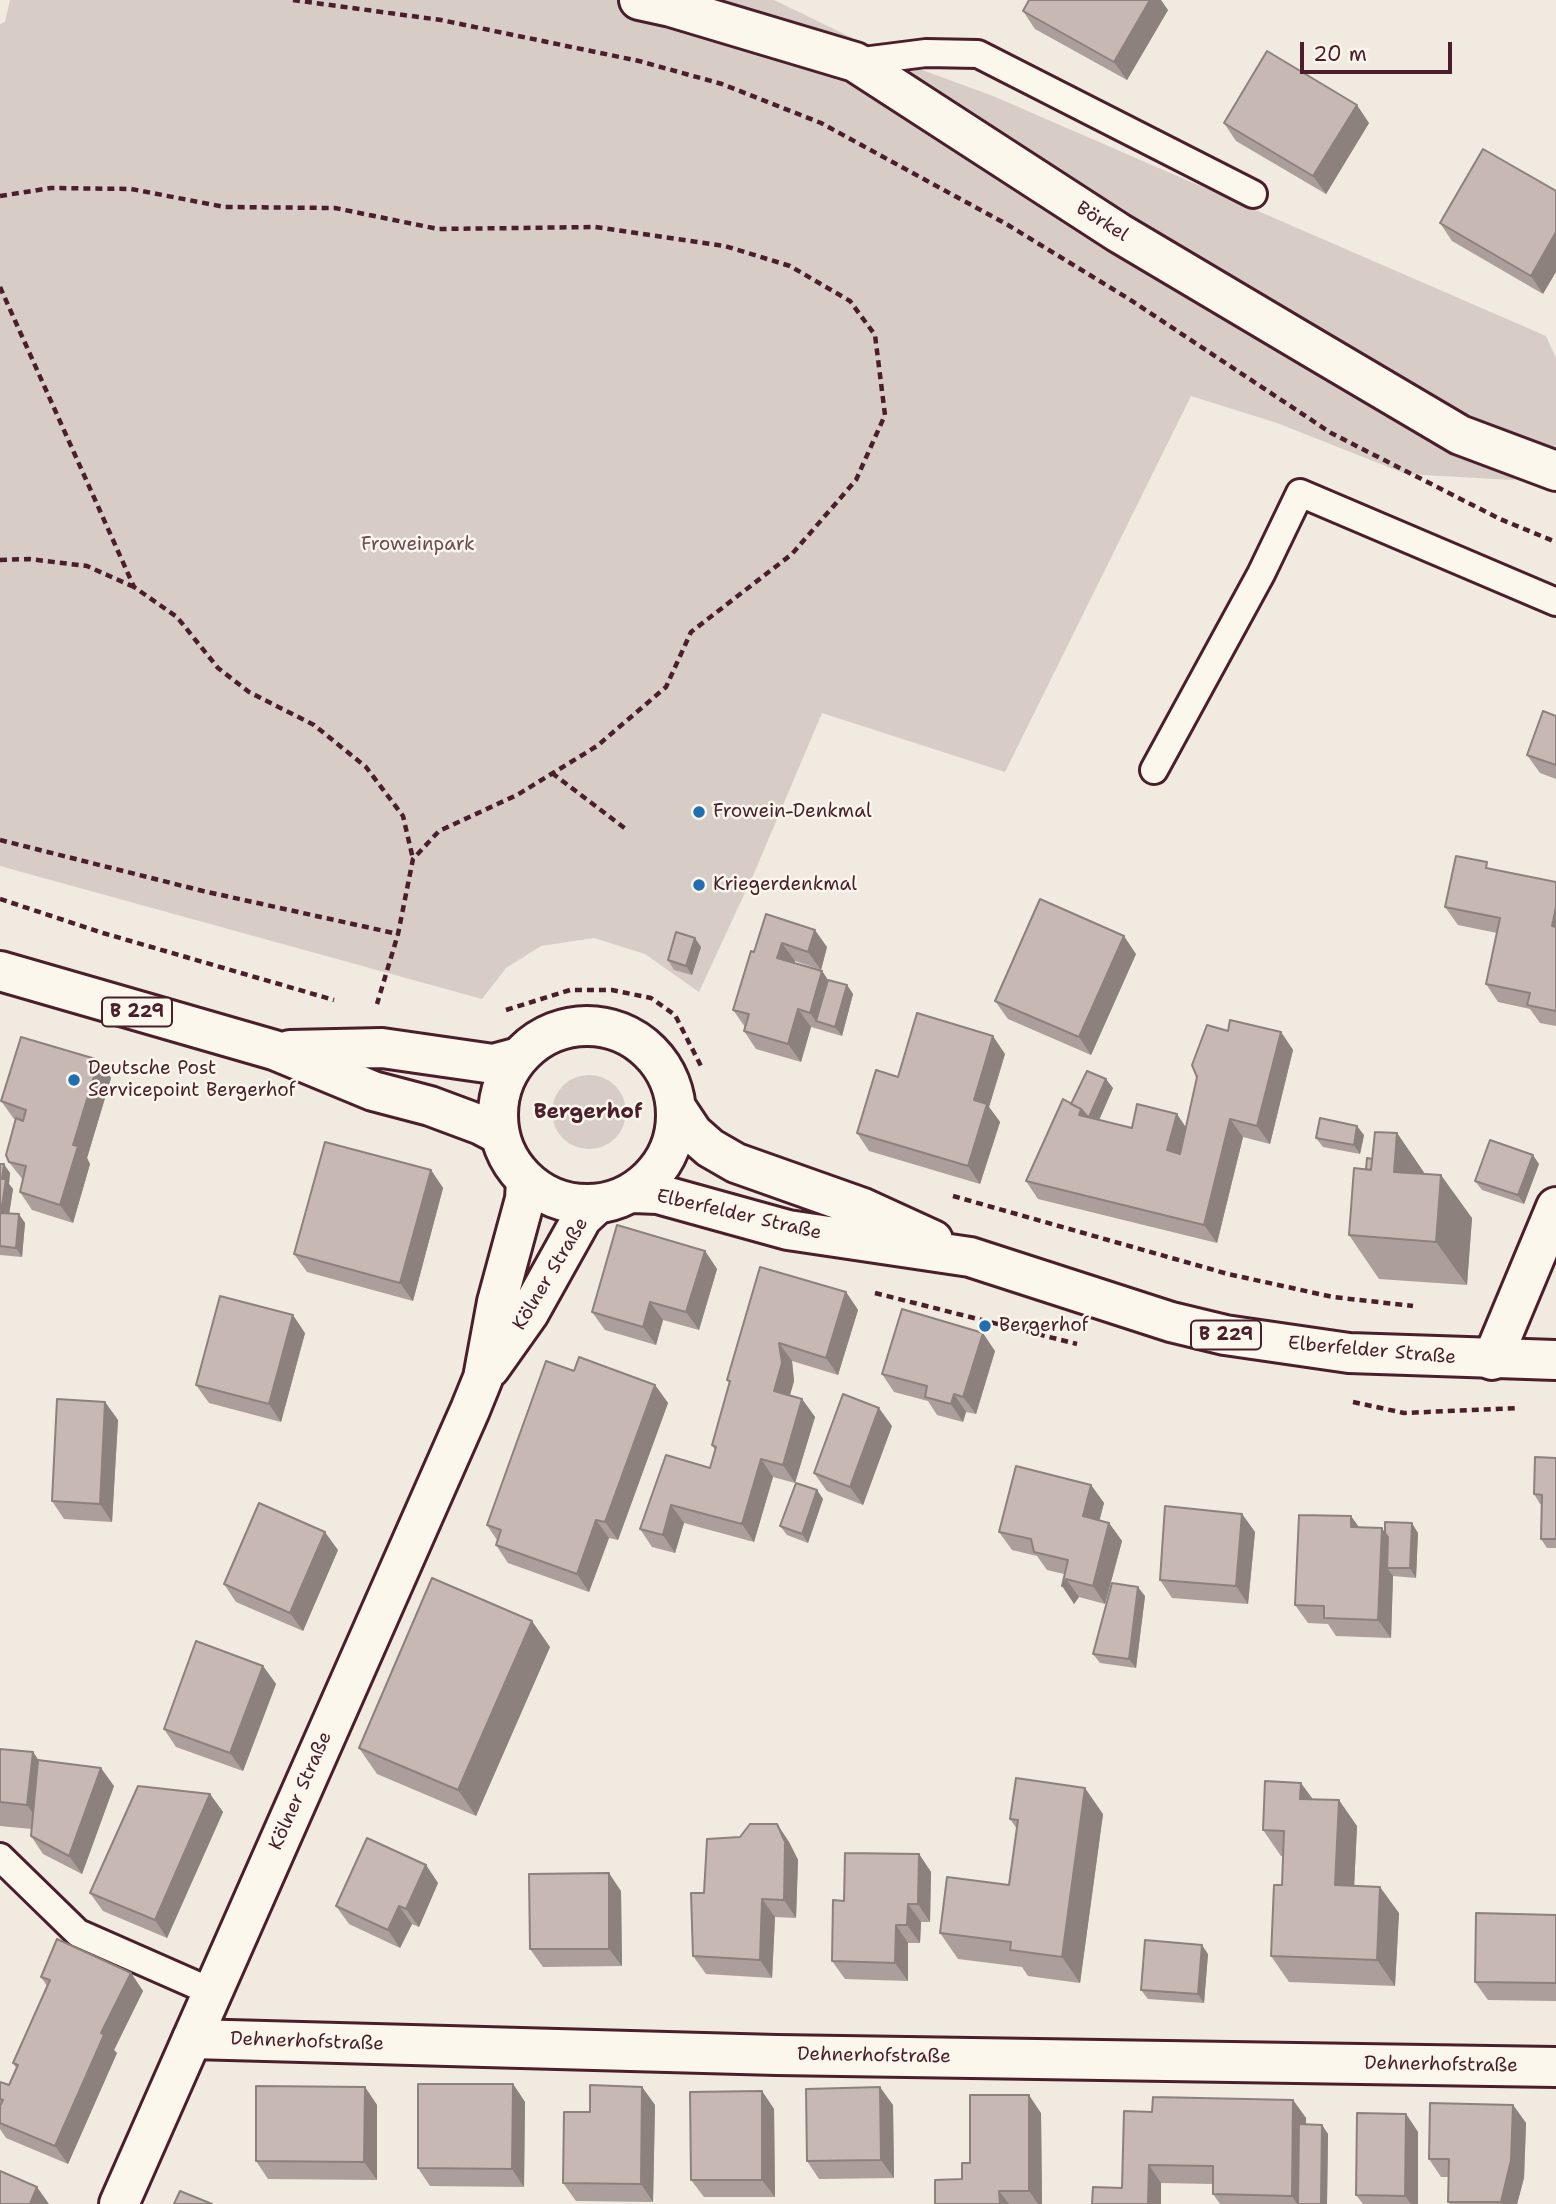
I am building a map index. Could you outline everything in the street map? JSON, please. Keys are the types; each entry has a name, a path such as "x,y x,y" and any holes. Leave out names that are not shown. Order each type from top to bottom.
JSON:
{"main road":[{"name":"Börkel","path":"639,0 671,6 855,62 1119,233 1316,351 1460,435 1556,471"},
{"name":"B 229","path":"0,971 274,1050 373,1091 430,1106 500,1135"},
{"name":"B 229","path":"581,1026 604,1027 636,1041 662,1065 673,1086 677,1109 676,1133 654,1174 633,1193 596,1205 560,1200 526,1181 505,1152 500,1135 500,1097 506,1077 519,1057 536,1041 558,1031 581,1026"},
{"name":"B 229","path":"274,1050 382,1048 493,1064 519,1057"},
{"name":"Elberfelder Straße","path":"677,1109 693,1133 710,1148 737,1163 863,1208 970,1257 1171,1322 1225,1335 1349,1353 1492,1360 1556,1360"},
{"name":"Kölner Straße","path":"119,2204 482,1378 498,1302 525,1199 526,1181"},
{"name":"Elberfelder Straße","path":"633,1193 658,1194 788,1230 970,1257"},
{"name":"Kölner Straße","path":"482,1378 530,1313 582,1218 596,1205"},
{"path":"1492,1360 1553,1221"},
{"name":"Dehnerhofstraße","path":"192,2039 776,2055 1556,2067"}],"lane":[{"path":"855,62 926,53 978,54 1254,194"},
{"path":"1154,770 1261,574 1300,493 1556,602"},
{"path":"0,1857 78,1933 212,1992"}],"path":[{"path":"293,0 441,20 639,61 722,84 821,123 1008,225 1129,299 1331,433 1500,519 1556,542"},
{"path":"0,196 51,188 131,189 225,207 335,208 438,229 595,227 725,246 790,266 850,301 875,335 885,415 856,480 792,554 691,632 666,687 597,746 517,794 439,831 413,859"},
{"path":"0,287 134,587"},
{"path":"0,560 29,559 87,566 134,587 177,617 229,676 249,692 314,725 366,766 402,816 413,859 398,934 375,1011"},
{"path":"552,773 627,830"},
{"path":"0,840 203,891 398,934"},
{"path":"0,899 103,933 336,1000"},
{"path":"501,1012 569,990 612,990 651,998 675,1014 704,1073"},
{"path":"951,1195 1228,1274 1334,1297 1416,1306"},
{"path":"865,1290 1085,1345"},
{"path":"1351,1402 1404,1413 1528,1408"}],"green space":[{"name":"Froweinpark","path":"10,0 774,0 906,64 993,96 1546,336 1556,358 1556,448 1513,480 1406,474 1277,423 1191,396 1005,772 822,713 755,871 699,992 645,954 594,938 541,946 506,968 482,999 0,866 0,24 5,22"},
{"path":"589,1075 603,1078 615,1086 623,1098 626,1112 623,1126 615,1138 603,1146 589,1149 575,1146 563,1138 555,1126 552,1112 555,1098 563,1086 575,1078"}],"building":[{"path":"1029,0 1150,0 1114,62 1023,11"},
{"path":"1267,51 1357,105 1313,176 1224,123"},
{"path":"1483,149 1556,191 1556,232 1531,276 1440,223"},
{"path":"1543,711 1556,716 1556,765 1527,755"},
{"path":"1456,856 1487,862 1486,868 1556,882 1556,907 1552,926 1556,927 1556,1011 1527,1005 1530,993 1486,984 1500,918 1445,907"},
{"path":"1040,899 1124,936 1079,1037 995,1001"},
{"path":"766,914 815,930 808,952 782,943 777,958 822,971 810,1013 798,1009 788,1044 744,1031 749,1014 733,1010 751,951 754,952"},
{"path":"676,932 695,938 686,966 668,960"},
{"path":"828,980 847,985 835,1027 816,1021"},
{"path":"917,1013 993,1036 974,1100 987,1104 968,1166 857,1133 876,1070 898,1077"},
{"path":"1230,1020 1281,1032 1257,1126 1230,1119 1204,1225 1026,1181 1063,1099 1081,1109 1079,1115 1132,1128 1137,1104 1177,1114 1167,1150 1180,1154 1197,1077 1192,1065 1207,1025 1228,1031"},
{"path":"21,1037 99,1060 73,1145 78,1146 60,1205 20,1192 26,1166 9,1162 6,1155 16,1118 23,1121 26,1110 1,1101"},
{"path":"1087,1071 1106,1079 1089,1117 1071,1104"},
{"path":"1320,1118 1357,1126 1354,1145 1316,1138"},
{"path":"1375,1132 1397,1133 1394,1172 1441,1175 1436,1242 1349,1235 1354,1168 1371,1170"},
{"path":"1490,1140 1533,1155 1518,1195 1475,1181"},
{"path":"325,1142 431,1170 400,1283 294,1254"},
{"path":"1367,1158 1372,1159 1371,1170 1366,1169"},
{"path":"0,1164 4,1164 2,1179 6,1179 1,1213 19,1214 16,1248 0,1246"},
{"path":"617,1225 705,1251 686,1312 650,1302 643,1327 592,1312"},
{"path":"760,1267 846,1292 826,1358 779,1343 782,1363 774,1391 802,1399 783,1465 761,1459 742,1524 671,1505 663,1535 640,1529 666,1455 710,1468 716,1447 712,1445 730,1381 727,1380"},
{"path":"220,1296 293,1315 269,1404 196,1385"},
{"path":"902,1309 983,1333 963,1397 954,1394 951,1404 925,1397 927,1386 882,1374"},
{"path":"579,1357 655,1385 605,1522 596,1520 577,1574 496,1545 501,1530 487,1525 546,1361 574,1371"},
{"path":"843,1394 879,1408 850,1487 814,1473"},
{"path":"57,1399 105,1402 100,1504 52,1501"},
{"path":"1535,1457 1556,1458 1556,1539 1541,1539 1542,1495 1534,1494"},
{"path":"1016,1466 1091,1485 1083,1516 1109,1523 1093,1586 1066,1579 1062,1586 1068,1560 1034,1552 1031,1539 999,1532"},
{"path":"796,1483 817,1490 802,1534 780,1526"},
{"path":"259,1503 325,1532 290,1613 224,1584"},
{"path":"1165,1506 1242,1514 1236,1586 1160,1580"},
{"path":"1299,1515 1351,1516 1351,1527 1382,1528 1378,1620 1324,1618 1324,1606 1295,1605"},
{"path":"1385,1522 1412,1523 1410,1568 1387,1568 1388,1537 1385,1533"},
{"path":"432,1578 532,1621 458,1790 359,1748"},
{"path":"1112,1583 1138,1587 1129,1659 1093,1654"},
{"path":"196,1641 263,1666 230,1753 164,1729"},
{"path":"0,1749 33,1752 27,1805 0,1802"},
{"path":"38,1760 101,1768 69,1856 31,1836"},
{"path":"1016,1778 1085,1788 1062,1957 1010,1950 1011,1942 940,1933 947,1877 1009,1885 1018,1820 1010,1819"},
{"path":"1265,1781 1301,1783 1300,1799 1339,1800 1335,1885 1380,1887 1377,1960 1271,1956 1274,1885 1282,1885 1284,1831 1263,1830"},
{"path":"138,1786 210,1794 155,1920 90,1893"},
{"path":"750,1824 777,1824 785,1842 784,1900 762,1899 760,1960 693,1956 691,1893 704,1893 707,1839 740,1837"},
{"path":"367,1838 426,1865 406,1909 399,1906 388,1930 336,1906"},
{"path":"845,1853 919,1854 918,1904 908,1904 907,1925 896,1925 895,1963 832,1961 833,1900 844,1901"},
{"path":"609,1873 609,1949 530,1949 529,1874"},
{"path":"1476,1913 1556,1915 1556,1983 1475,1982"},
{"path":"57,1939 131,1973 101,2033 104,2035 55,2146 0,2123 0,2106 3,2100 0,2099 0,2082 9,2085 18,2065 13,2063 50,1980 41,1977"},
{"path":"1145,1940 1202,1945 1198,1994 1141,1990"},
{"path":"418,2084 513,2084 512,2169 418,2168"},
{"path":"590,2085 642,2087 641,2184 563,2183 564,2112 590,2112"},
{"path":"256,2086 365,2087 364,2162 256,2161"},
{"path":"880,2087 881,2160 807,2161 806,2089"},
{"path":"762,2091 762,2180 691,2180 690,2092"},
{"path":"970,2095 1029,2095 1029,2191 999,2191 1000,2204 935,2204 935,2180 962,2179 962,2163 970,2163"},
{"path":"1153,2097 1293,2100 1292,2196 1213,2194 1213,2166 1149,2165 1148,2204 1092,2204 1093,2187 1122,2188 1124,2111 1152,2112"},
{"path":"1430,2103 1513,2105 1511,2160 1501,2202 1448,2202 1449,2159 1429,2159"},
{"path":"1357,2113 1406,2114 1405,2196 1356,2195"},
{"path":"1299,2124 1322,2125 1321,2204 1298,2204"},
{"path":"0,2171 37,2187 30,2204 0,2204"},
{"path":"180,2191 212,2204 174,2204"}],"place":[{"name":"Frowein-Denkmal","path":"699,812"},
{"name":"Kriegerdenkmal","path":"699,885"},
{"name":"Deutsche Post Servicepoint Bergerhof","path":"74,1080"},
{"name":"Bergerhof","path":"985,1326"}],"district":[{"name":"Bergerhof","path":"588,1113"}]}
